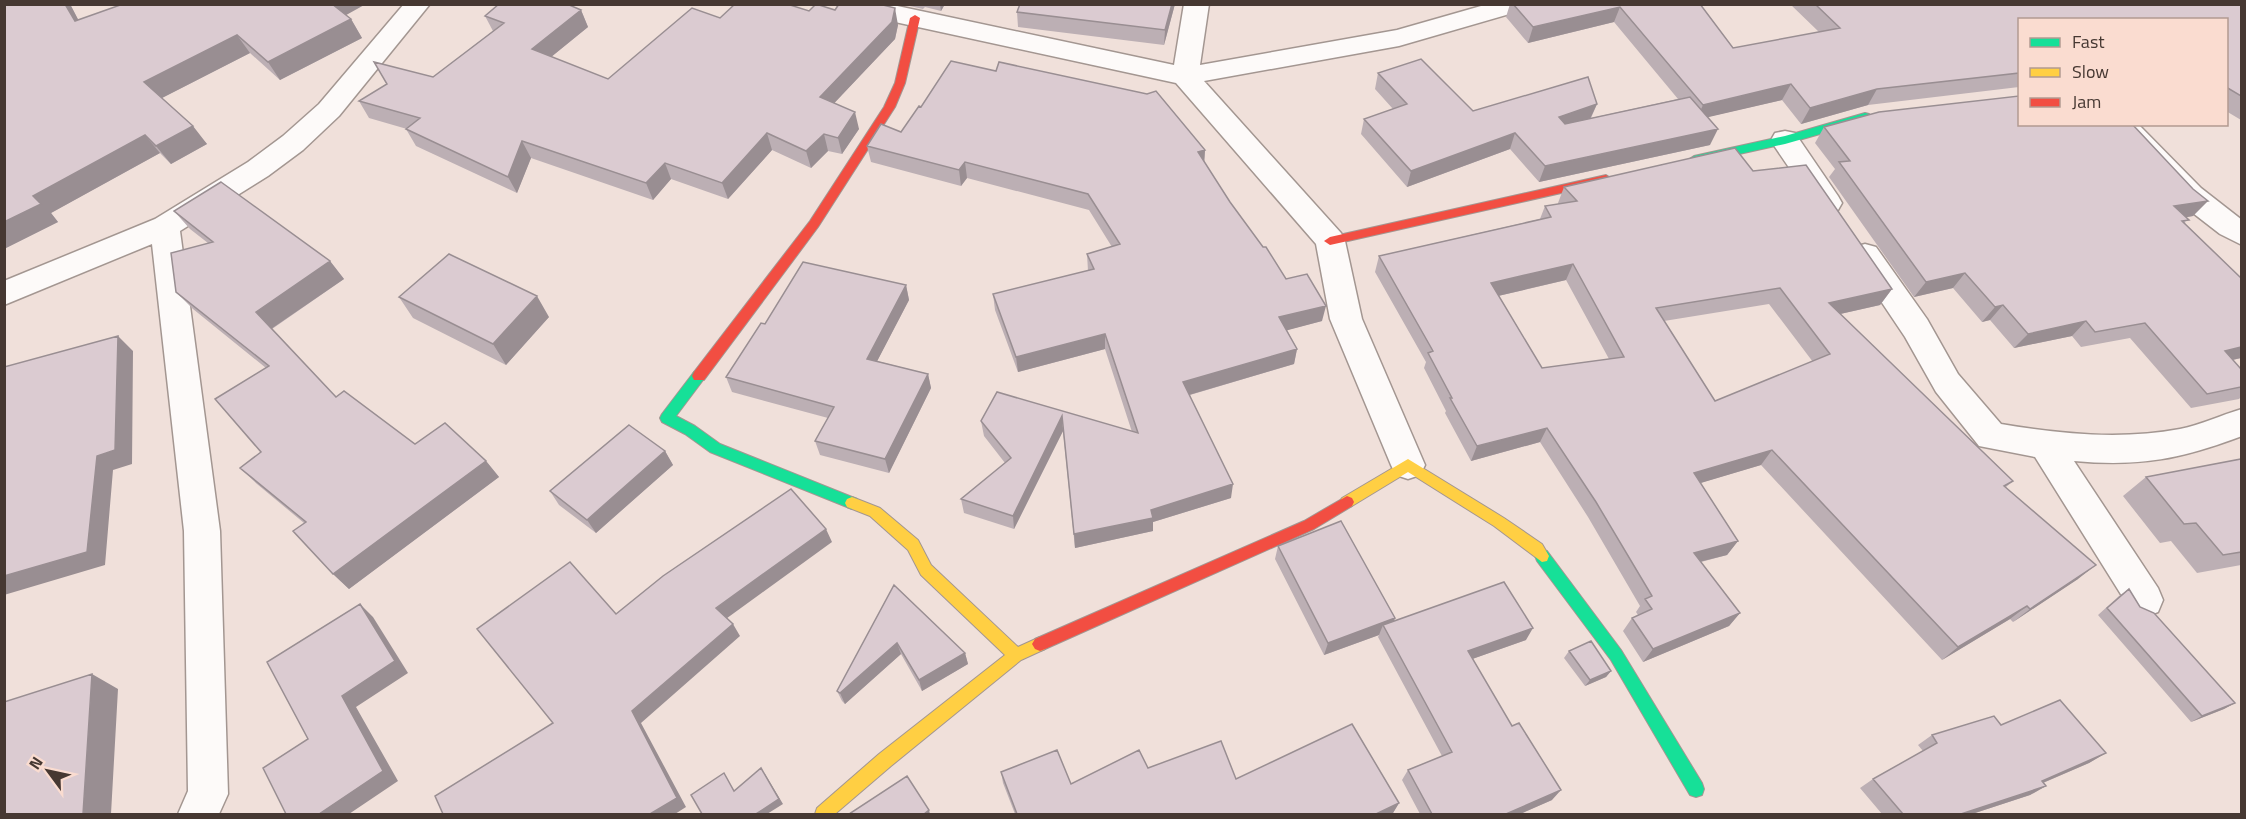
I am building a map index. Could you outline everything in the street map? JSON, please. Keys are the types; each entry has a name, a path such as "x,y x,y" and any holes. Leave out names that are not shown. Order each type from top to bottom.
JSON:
{"street":[{"path":"4,294 165,227 258,169 293,143 329,110 418,4"},
{"path":"849,4 1185,76 1399,38 1518,4"},
{"path":"1185,76 1197,4"},
{"path":"915,18 900,83 889,107 814,224 667,418 690,430 715,448 874,512 913,545 926,570 1016,655"},
{"path":"1185,76 1330,241 1346,320 1408,465 1499,522 1537,549 1616,655 1696,789"},
{"path":"1680,163 1785,140 1868,116 1880,115"},
{"path":"2123,126 2138,138 2161,166 2209,213 2241,234"},
{"path":"1785,140 1916,328 1947,383 1991,436 2046,446 2103,450 2181,442 2241,422"},
{"path":"1330,241 1622,176"},
{"path":"165,227 202,531 208,795 198,814"},
{"path":"2046,446 2145,600"},
{"path":"823,814 885,760 1016,655 1309,525 1408,465"}],"building":[{"path":"4,4 65,4 75,21 123,4 332,4 351,19 268,62 237,35 144,82 193,126 156,146 145,135 33,196 41,204 4,222"},
{"path":"499,4 567,4 581,10 532,49 608,79 692,8 720,18 735,4 787,4 809,11 816,4 835,10 839,4 879,4 895,8 892,22 820,97 855,112 838,138 824,134 806,151 767,133 722,183 665,163 646,183 522,141 508,177 406,129 420,118 359,101 387,84 374,62 433,77 504,23 485,16"},
{"path":"1020,4 1172,4 1165,30 1017,12"},
{"path":"1513,4 1700,4 1733,48 1840,28 1815,4 2241,4 2241,96 2228,88 2228,18 2018,18 2018,73 1877,89 1810,108 1791,84 1703,105 1620,7 1533,27"},
{"path":"1421,59 1473,111 1588,77 1597,104 1559,117 1565,124 1690,97 1718,129 1545,166 1515,133 1411,171 1364,119 1407,104 1378,73"},
{"path":"951,61 996,71 999,62 1147,94 1156,91 1205,150 1198,152 1230,202 1263,247 1266,247 1286,279 1307,274 1326,306 1279,317 1297,349 1183,382 1233,484 1151,510 1153,518 1074,534 1062,416 1013,516 961,499 1011,458 981,421 997,392 1138,433 1105,334 1016,357 993,294 1094,269 1087,254 1120,244 1088,194 965,162 959,170 867,146 881,124 901,132 919,106 921,107"},
{"path":"2018,96 2018,126 2134,126 2193,189 2208,201 2174,206 2189,220 2182,221 2241,278 2241,347 2225,351 2241,369 2241,387 2207,394 2145,323 2095,332 2086,321 2028,334 2003,305 1995,307 1965,273 1926,282 1839,162 1850,161 1824,127 1879,112"},
{"path":"1735,148 1753,171 1806,165 1892,289 1829,303 2013,481 2004,486 2096,565 2030,609 2027,606 1958,647 1772,450 1694,473 1738,541 1694,553 1740,613 1653,649 1632,618 1652,609 1645,599 1652,596 1596,502 1547,428 1477,446 1428,353 1433,351 1379,256 1551,217 1545,206 1577,201 1564,187","holes":["1573,264 1624,357 1542,368 1491,283","1780,288 1830,354 1715,401 1656,308"]},
{"path":"221,182 330,261 256,312 336,397 344,391 415,444 445,423 486,461 333,574 293,531 306,522 240,468 261,452 215,399 269,366 176,292 171,253 213,242 174,211"},
{"path":"449,254 537,296 493,344 399,297"},
{"path":"803,262 906,285 867,359 928,374 885,459 815,441 834,407 726,377 761,323 765,324"},
{"path":"118,336 115,450 97,456 87,552 4,576 4,367"},
{"path":"629,425 665,451 587,520 550,491"},
{"path":"2241,459 2241,552 2223,555 2196,523 2184,524 2146,477"},
{"path":"791,489 826,529 716,608 733,624 632,711 677,798 650,814 443,814 435,796 553,723 477,629 570,562 616,614 663,576"},
{"path":"1341,521 1395,618 1328,643 1278,546"},
{"path":"1504,582 1533,628 1468,651 1512,726 1519,723 1561,790 1506,814 1432,814 1408,770 1452,752 1383,625"},
{"path":"894,585 965,653 919,680 897,643 840,693 837,691"},
{"path":"2129,589 2140,607 2154,613 2235,703 2202,716 2107,608"},
{"path":"360,604 395,661 342,696 383,771 319,814 286,814 263,768 308,739 267,662"},
{"path":"1591,641 1611,671 1590,680 1569,651"},
{"path":"92,674 83,814 4,814 4,702"},
{"path":"2060,700 2106,753 2042,781 2046,786 1961,814 1903,814 1873,779 1937,743 1932,735 1994,716 2001,725"},
{"path":"1352,724 1399,803 1376,814 1017,814 1001,772 1057,750 1071,784 1139,750 1148,768 1221,741 1236,779"},
{"path":"761,768 779,799 756,814 702,814 691,795 724,773 734,791"},
{"path":"907,776 929,810 924,814 849,814"}],"traffic: fast":[{"path":"1694,160 1785,140 1865,117"},
{"path":"699,376 667,418 690,430 715,448 852,503"},
{"path":"1542,556 1616,655 1696,789"}],"traffic: slow":[{"path":"1347,502 1408,465 1499,522 1537,549 1542,556"},
{"path":"852,503 875,512 913,545 926,570 1016,655"},
{"path":"823,814 885,760 1016,655 1040,644"}],"traffic: jam":[{"path":"699,376 814,224 889,107 900,83 915,18"},
{"path":"1330,241 1606,179"},
{"path":"1040,644 1309,525 1347,502"}]}
